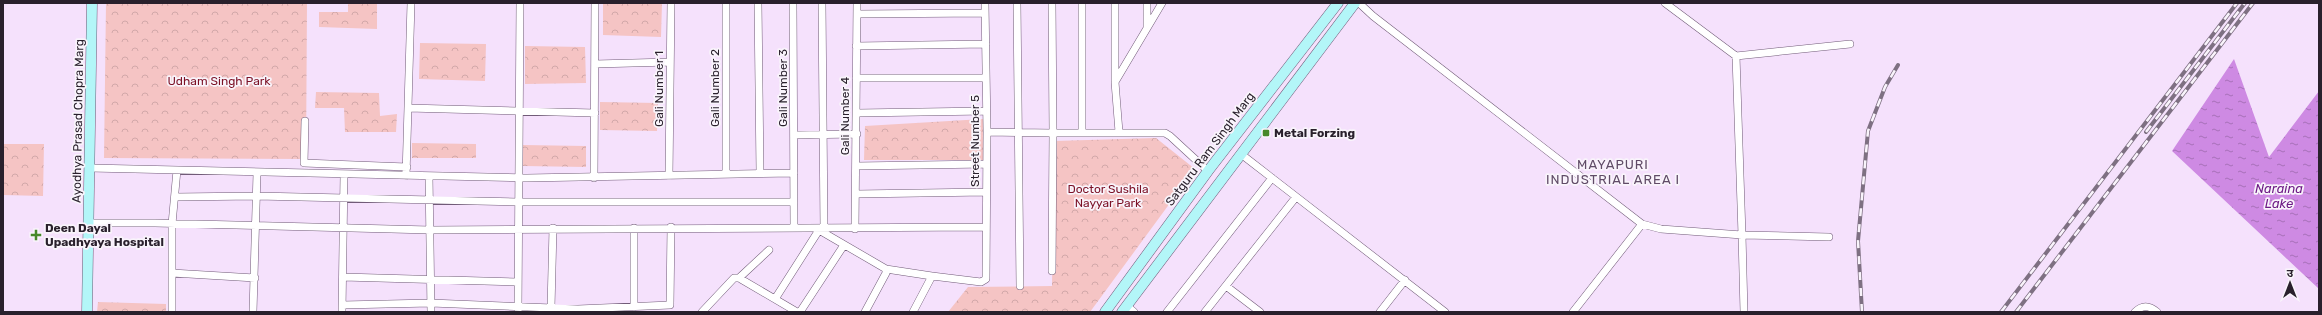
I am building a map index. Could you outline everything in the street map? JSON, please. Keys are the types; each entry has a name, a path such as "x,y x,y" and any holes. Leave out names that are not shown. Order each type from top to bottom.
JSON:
{"main road":[{"name":"Ayodhya Prasad Chopra Marg","path":"87,312 90,223 92,3"},
{"name":"Satguru Ram Singh Marg","path":"1105,312 1208,171 1338,3"},
{"path":"1128,310 1241,154 1356,3"}],"street":[{"path":"406,176 411,3"},
{"path":"518,309 517,178 520,3"},
{"path":"594,178 595,3"},
{"name":"Gali Number 1","path":"669,176 671,3"},
{"name":"Gali Number 2","path":"726,3 726,173"},
{"path":"758,3 760,172"},
{"name":"Gali Number 3","path":"793,3 794,228"},
{"path":"775,299 821,230 823,135 822,3"},
{"name":"Gali Number 4","path":"855,229 857,3"},
{"name":"Street Number 5","path":"932,276 981,282 986,279 985,228 987,132 985,3"},
{"path":"1017,3 1020,286"},
{"path":"1052,3 1052,271"},
{"path":"1082,3 1082,133"},
{"path":"1115,3 1115,82 1119,132"},
{"path":"1147,3 1147,28"},
{"path":"1115,82 1162,3"},
{"path":"1356,3 1642,224 1661,229 1742,235 1829,237"},
{"path":"1665,3 1736,56 1850,44"},
{"path":"858,14 985,13"},
{"path":"856,46 986,44"},
{"path":"1736,56 1744,312"},
{"path":"595,64 670,62"},
{"path":"856,78 986,78"},
{"path":"408,108 595,113"},
{"path":"856,112 986,110"},
{"path":"306,121 304,163 407,167"},
{"path":"987,132 1165,133 1208,171"},
{"path":"794,135 857,134"},
{"path":"1241,154 1445,312"},
{"path":"856,166 986,164"},
{"path":"90,168 517,178 594,178 760,172 794,173"},
{"path":"172,312 172,224 177,170"},
{"path":"253,312 257,226 257,173"},
{"path":"344,175 342,309 431,304 518,309 634,307 672,309 671,227"},
{"path":"429,176 431,312"},
{"path":"1167,312 1272,178"},
{"path":"856,194 986,192"},
{"path":"175,197 257,196 517,202 794,202"},
{"path":"1205,312 1296,197"},
{"path":"90,223 430,230 671,227 794,228 821,230 985,228"},
{"path":"1573,312 1642,224"},
{"path":"551,308 553,228"},
{"path":"634,228 634,307"},
{"path":"821,230 886,269 932,276 913,312"},
{"path":"800,312 844,245"},
{"path":"739,278 769,250"},
{"path":"865,312 886,274 886,269"},
{"path":"172,273 255,278"},
{"path":"343,278 517,282"},
{"path":"702,312 729,282 734,278 739,278 797,312"},
{"path":"1380,312 1405,280"},
{"path":"1226,286 1260,312"},
{"path":"2135,312 2140,307 2147,306 2157,312"}],"green space":[{"name":"Udham Singh Park","path":"106,3 307,3 306,159 104,158"},
{"path":"348,3 377,3 377,29 319,27 319,12 348,12"},
{"path":"603,3 662,3 661,37 603,35"},
{"path":"420,43 486,44 485,81 419,79"},
{"path":"525,46 585,47 586,83 525,84"},
{"path":"316,92 379,93 380,116 397,114 396,132 345,132 344,108 315,108"},
{"path":"600,102 658,103 657,131 600,130"},
{"path":"983,119 983,160 864,160 865,126"},
{"name":"Doctor Sushila Nayyar Park","path":"1156,138 1195,169 1090,312 948,312 968,287 1052,286 1054,141"},
{"path":"412,143 476,144 476,158 412,158"},
{"path":"3,144 44,144 43,196 3,195"},
{"path":"523,145 586,146 586,167 523,166"},
{"path":"98,302 166,304 166,312 97,312"}],"water":[{"name":"Naraina Lake","path":"2234,59 2269,157 2319,91 2319,289 2172,151"}],"railway":[{"path":"2001,312 2237,3"},
{"path":"2146,132 2245,3"},
{"path":"2016,312 2253,3"},
{"path":"1862,312 1858,241 1868,131 1885,87 1898,65"}],"place":[{"name":"Metal Forzing","path":"1266,133"},
{"name":"Deen Dayal Upadhyaya Hospital","path":"36,235"}],"district":[{"name":"MAYAPURI INDUSTRIAL AREA I","path":"1613,172"}]}
